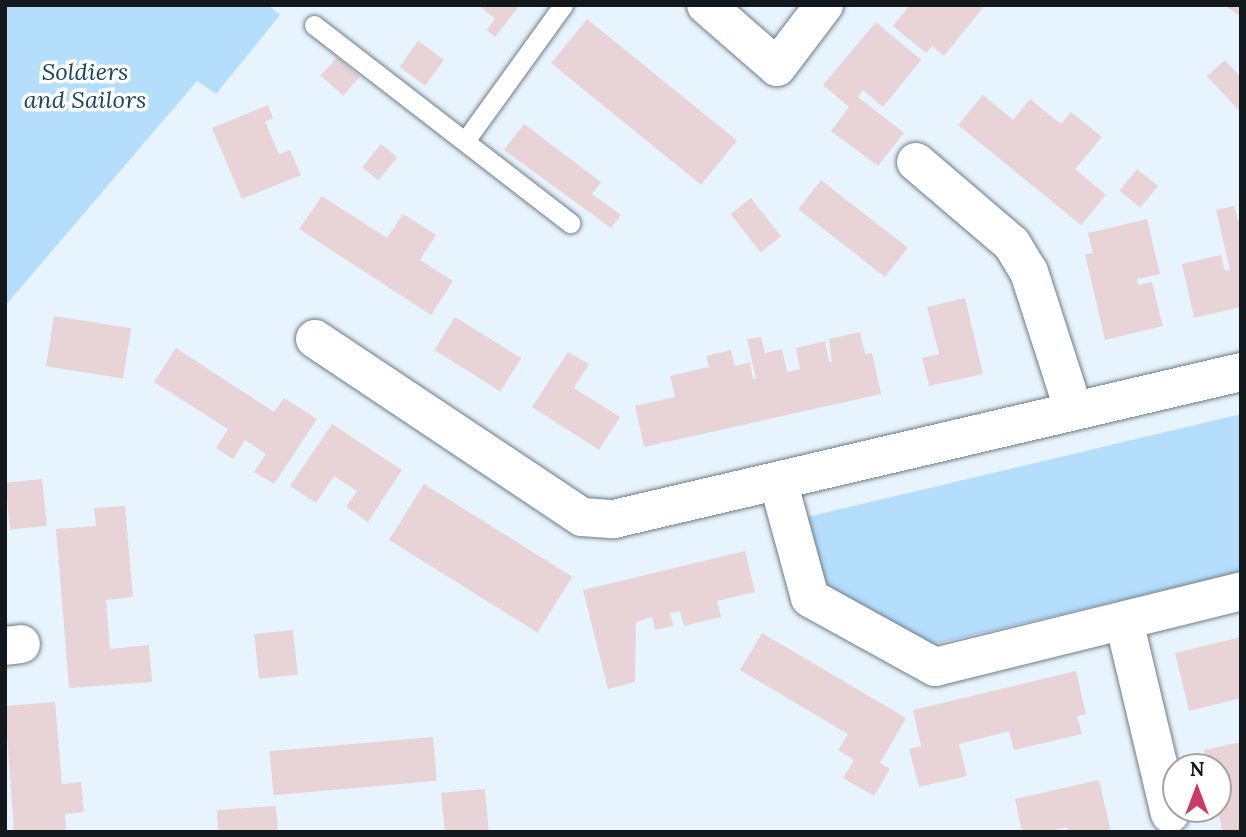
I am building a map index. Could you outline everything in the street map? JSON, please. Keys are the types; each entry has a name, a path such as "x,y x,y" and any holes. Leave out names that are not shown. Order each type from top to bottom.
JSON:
{"street":[{"path":"706,5 777,66 824,5"},
{"path":"916,162 1013,244 1029,272 1074,411"},
{"path":"315,339 582,517 614,519 1241,372"},
{"path":"778,481 810,598 935,667 1241,591"},
{"path":"1124,621 1162,780"}],"lane":[{"path":"464,141 564,5"},
{"path":"314,25 570,223"}],"green space":[{"name":"Soldiers and Sailors","path":"5,5 268,5 280,15 216,94 197,81 5,306"},
{"path":"1241,414 1241,572 926,646 824,587 807,517"}],"building":[{"path":"478,5 520,5 495,37 487,30 495,19"},
{"path":"910,5 985,5 944,56 932,46 926,53 893,26"},
{"path":"1224,5 1241,5 1241,17"},
{"path":"587,19 737,140 701,185 551,63"},
{"path":"876,22 921,60 883,107 863,90 858,97 904,133 878,166 831,131 849,107 823,85"},
{"path":"418,41 444,60 425,86 399,67"},
{"path":"337,57 360,77 343,96 321,76"},
{"path":"1225,60 1241,78 1241,113 1207,76"},
{"path":"983,95 1013,120 1030,99 1061,124 1071,112 1102,137 1075,169 1106,195 1081,225 958,125"},
{"path":"268,105 273,118 265,122 279,154 290,150 301,175 242,199 212,128"},
{"path":"524,124 601,182 592,194 621,215 611,228 504,150"},
{"path":"381,144 397,157 378,181 362,167"},
{"path":"1137,169 1158,186 1140,208 1119,191"},
{"path":"821,180 908,248 885,277 798,209"},
{"path":"322,196 387,238 403,214 436,235 420,260 453,281 431,315 299,229"},
{"path":"751,198 781,237 761,253 731,214"},
{"path":"1234,206 1241,229 1241,307 1194,318 1182,264 1221,255 1225,271 1230,270 1216,210"},
{"path":"1147,219 1160,274 1137,279 1138,285 1152,282 1163,326 1105,340 1085,254 1093,253 1088,233"},
{"path":"965,298 983,374 929,386 922,358 939,354 927,307"},
{"path":"54,316 131,328 123,379 46,366"},
{"path":"455,317 521,358 500,391 434,350"},
{"path":"860,332 865,354 872,353 881,394 644,447 635,406 675,397 670,376 709,367 706,356 731,350 735,366 750,362 753,379 756,379 747,339 761,337 765,353 782,349 787,372 800,369 796,348 825,341 829,362 832,362 829,339"},
{"path":"176,348 274,412 284,398 317,419 274,484 254,472 266,454 245,440 233,459 216,448 228,429 154,382"},
{"path":"568,352 589,364 574,388 620,417 599,450 532,407"},
{"path":"332,424 402,470 368,522 346,507 357,491 334,476 316,503 290,486"},
{"path":"42,479 47,526 10,530 5,483"},
{"path":"424,484 572,577 537,633 389,540"},
{"path":"125,506 133,597 106,600 110,649 149,645 152,682 69,688 56,529 96,526 94,508"},
{"path":"745,551 755,592 717,601 721,617 684,626 680,611 670,613 673,626 655,630 652,617 636,622 635,682 608,689 583,590"},
{"path":"293,630 298,675 259,679 254,634"},
{"path":"762,633 906,718 880,763 890,769 874,796 843,778 854,760 838,750 848,734 740,670"},
{"path":"1241,637 1241,698 1189,711 1175,653"},
{"path":"1076,671 1086,714 1077,716 1082,734 1014,750 1009,731 959,744 967,776 919,787 909,749 921,746 913,710"},
{"path":"55,702 62,784 81,782 84,812 65,814 66,832 14,832 5,706"},
{"path":"433,737 437,781 273,795 270,751"},
{"path":"1241,742 1241,832 1223,832 1221,823 1232,823 1232,753 1205,753 1204,750"},
{"path":"1099,780 1111,832 1068,832 1067,827 1046,832 1022,832 1015,799"},
{"path":"485,789 489,832 445,832 441,793"},
{"path":"276,806 278,832 218,832 217,810"}]}
